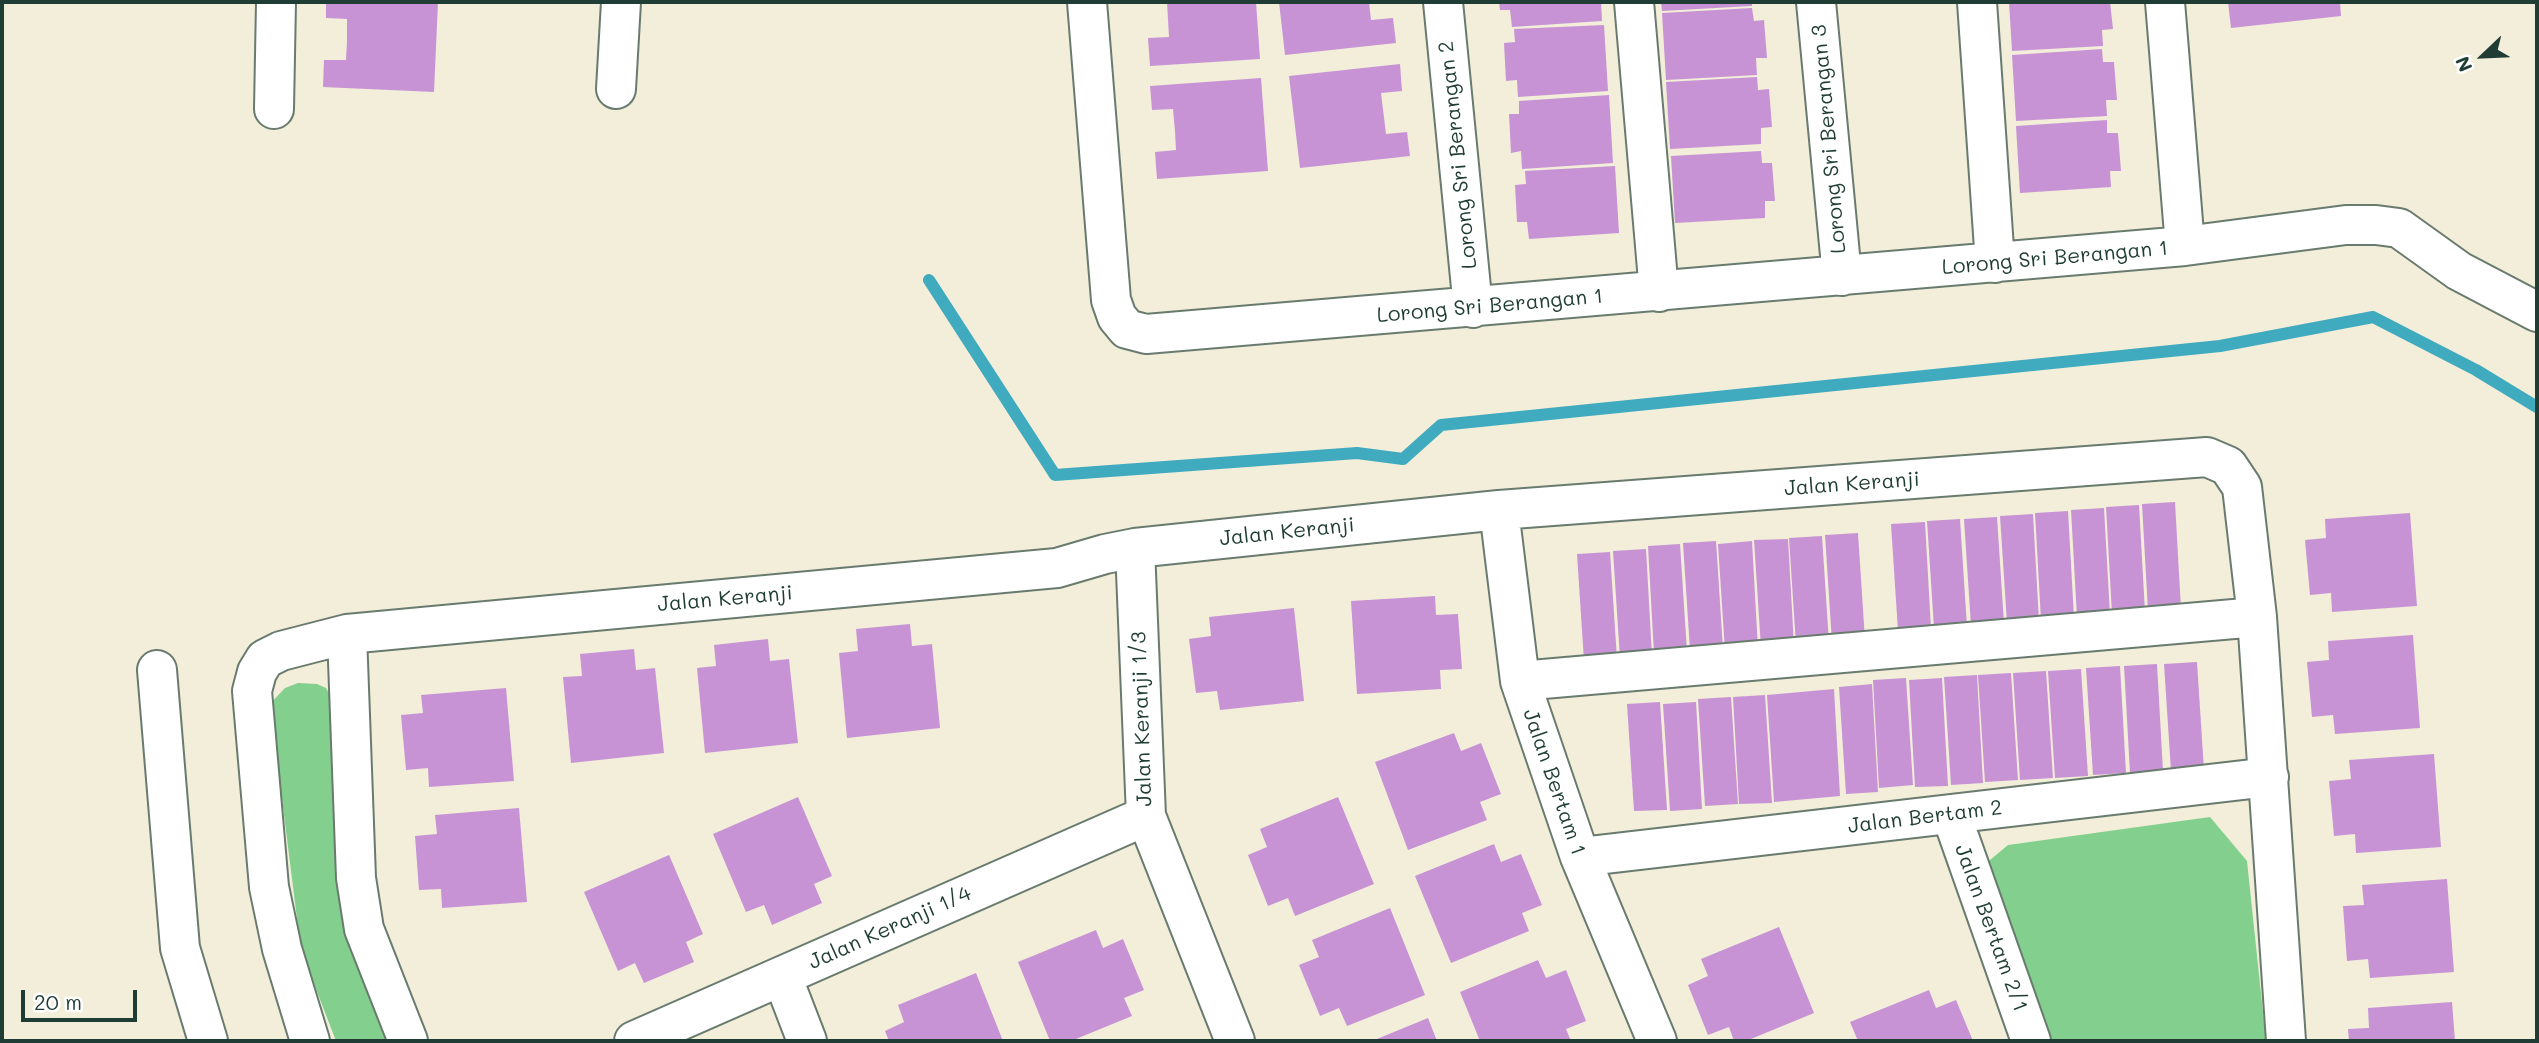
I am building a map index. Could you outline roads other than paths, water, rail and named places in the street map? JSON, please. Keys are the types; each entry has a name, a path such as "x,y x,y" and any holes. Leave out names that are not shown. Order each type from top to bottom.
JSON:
{"street":[{"path":"274,109 276,2"},
{"path":"616,89 621,2"},
{"name":"Lorong Sri Berangan 1","path":"1087,2 1111,300 1117,317 1127,329 1146,334 2185,246 2346,225 2399,228 2459,271 2537,312"},
{"name":"Lorong Sri Berangan 2","path":"1443,2 1473,308"},
{"path":"1634,2 1659,292"},
{"name":"Lorong Sri Berangan 3","path":"1816,2 1842,276"},
{"path":"1977,2 1995,263"},
{"path":"2165,2 2185,246"},
{"name":"Jalan Keranji","path":"310,1041 282,949 269,887 252,691 257,672 265,659 281,651 347,634 1057,568 1135,548 1499,510 2207,457 2228,466 2242,487 2258,617"},
{"name":"Jalan Bertam 1","path":"1499,510 1520,681 1580,857 1657,1041"},
{"name":"Jalan Keranji 1/3","path":"1135,548 1146,816 1235,1041"},
{"path":"1520,681 2258,617 2286,1041"},
{"path":"347,634 356,878 364,929 408,1041"},
{"path":"157,670 180,947 208,1041"},
{"name":"Jalan Bertam 2","path":"1580,857 2269,777"},
{"name":"Jalan Bertam 2/1","path":"1951,814 2031,1041"},
{"name":"Jalan Keranji 1/4","path":"634,1041 1146,816"},
{"path":"782,976 807,1041"}],"waterway":[{"path":"929,280 1055,475 1357,453 1403,459 1441,425 2220,346 2373,317 2476,370 2537,407"}]}
